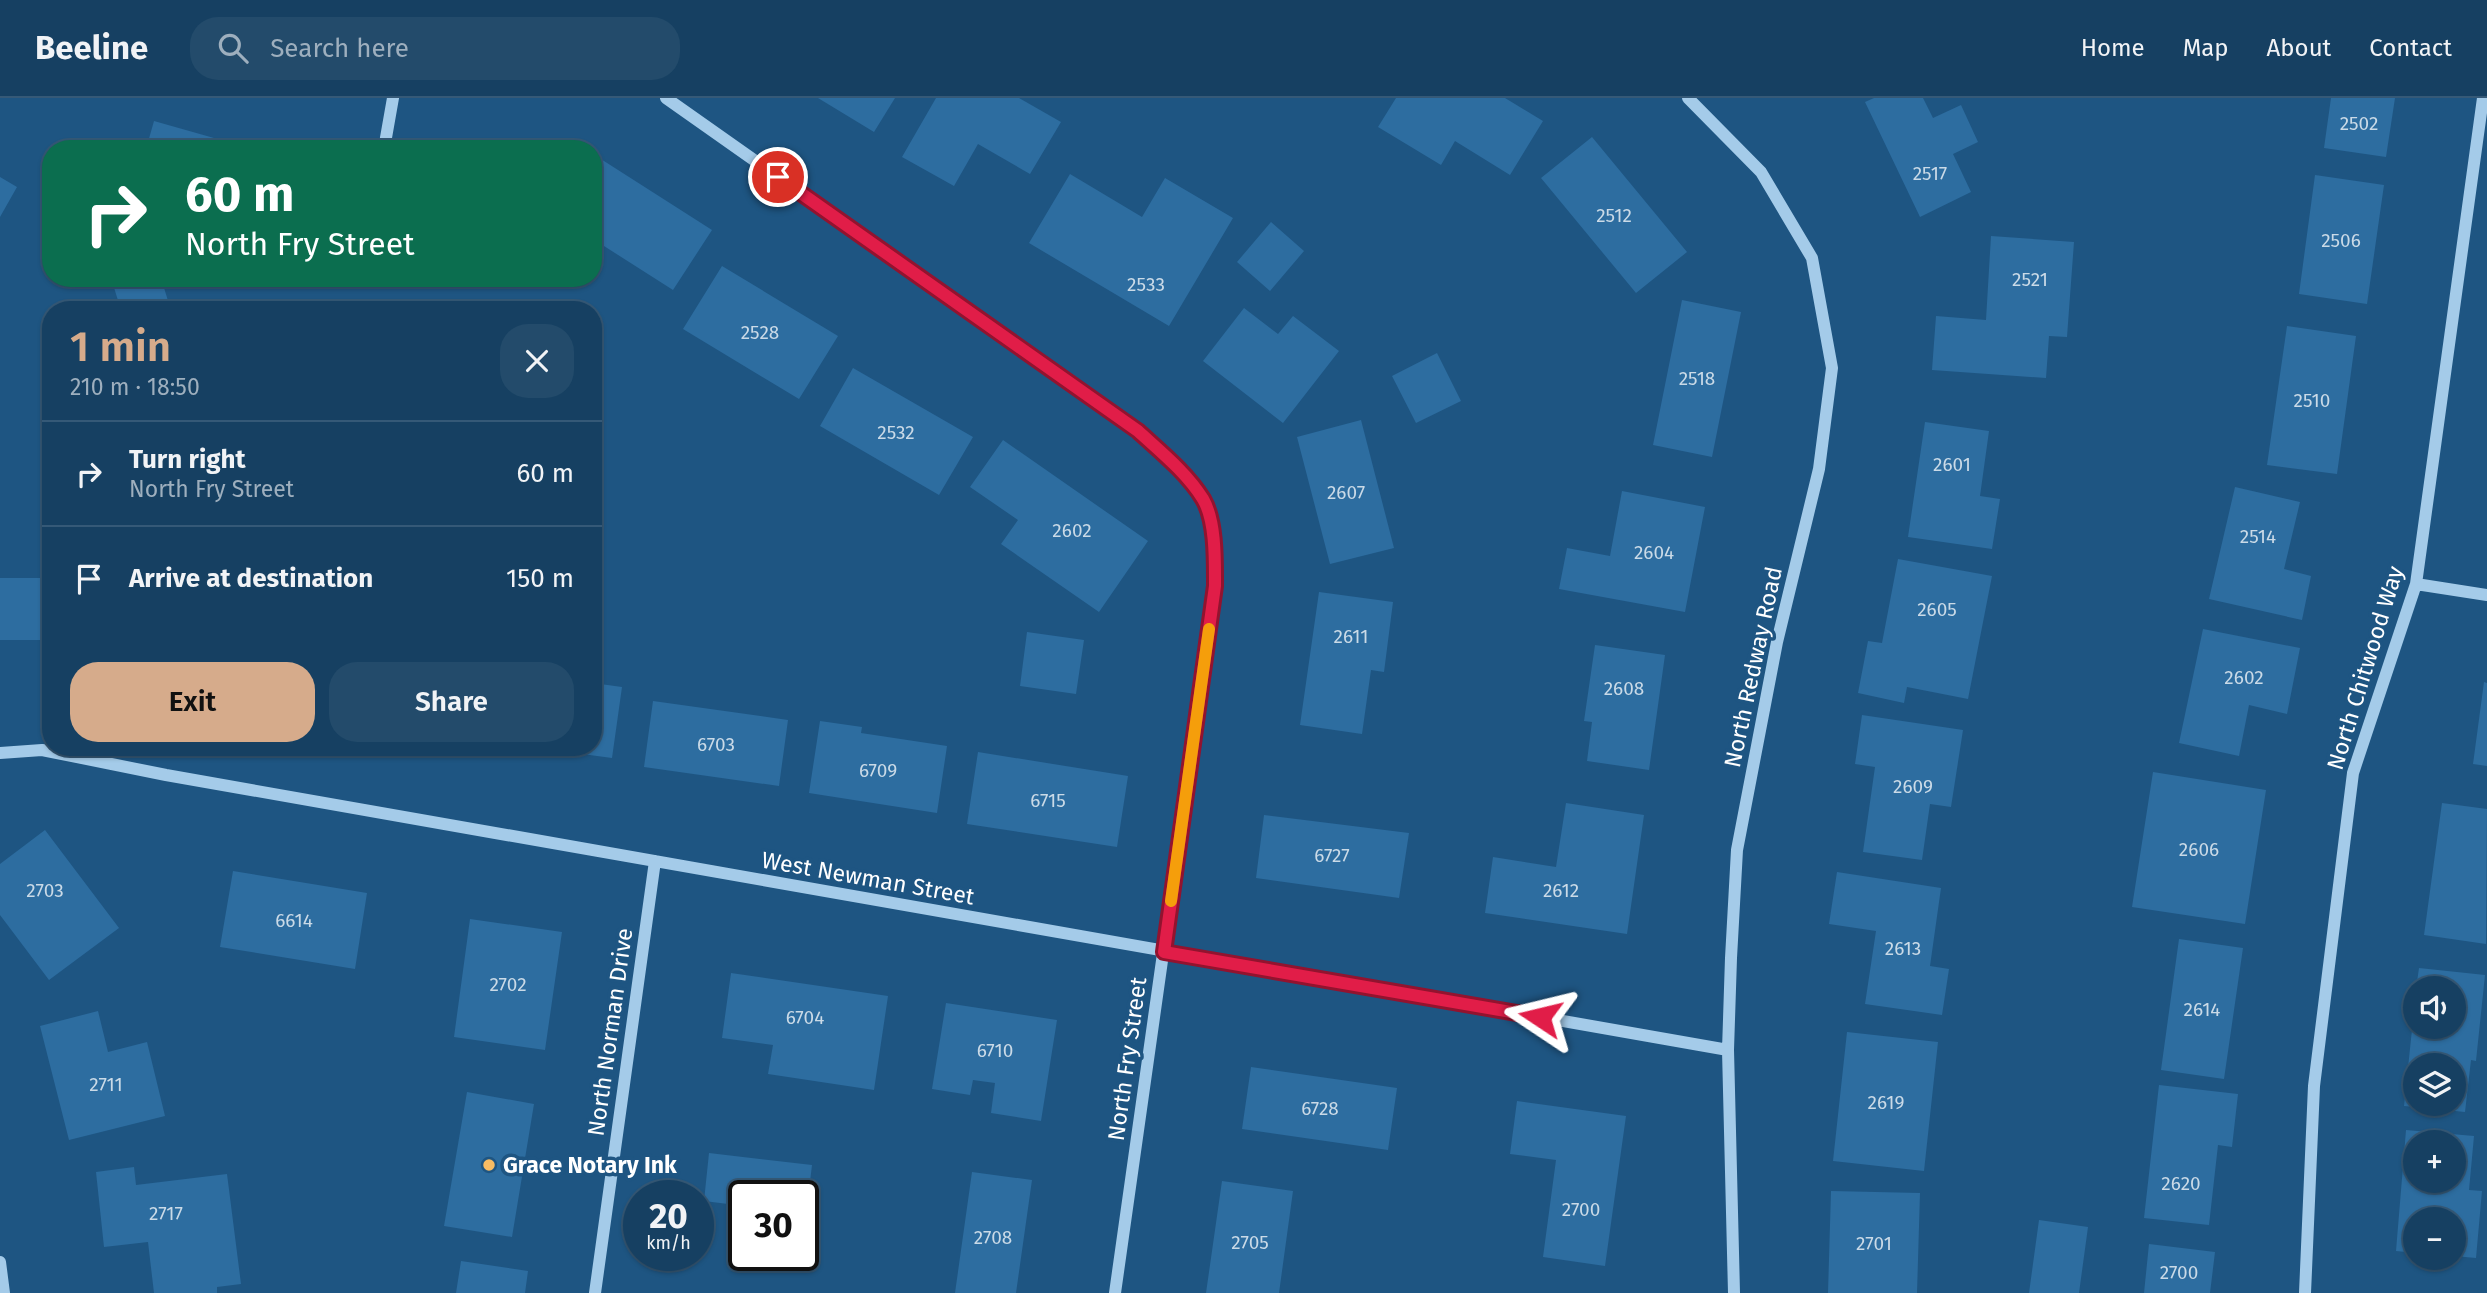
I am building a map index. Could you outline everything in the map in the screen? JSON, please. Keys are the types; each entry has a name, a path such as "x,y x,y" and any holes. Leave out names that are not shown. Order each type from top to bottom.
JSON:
{"street":[{"path":"386,140 393,98"},
{"name":"North Fry Street","path":"666,98 1138,431 1177,467 1204,501 1214,540 1215,586 1115,1293"},
{"name":"North Redway Road","path":"1688,98 1761,172 1812,258 1832,368 1819,470 1777,642 1737,850 1728,1050 1734,1293"},
{"name":"North Chitwood Way","path":"2305,1293 2314,1086 2353,773 2416,584 2483,98"},
{"path":"2416,584 2487,595"},
{"name":"West Newman Street","path":"0,753 42,750"},
{"name":"West Newman Street","path":"72,756 166,775 1728,1050"},
{"name":"North Norman Drive","path":"595,1293 654,861"},
{"path":"0,1262 4,1293"}],"building":[{"path":"818,98 895,98 874,132"},
{"path":"936,98 1019,98 1061,122 1030,174 978,144 954,186 902,157"},
{"path":"1396,98 1505,98 1543,121 1510,175 1455,141 1441,165 1378,127"},
{"path":"1874,98 1923,98 1933,118 1961,105 1978,142 1953,154 1971,192 1920,217 1865,102"},
{"path":"2331,98 2395,98 2386,157 2324,148"},
{"path":"154,121 221,140 149,140"},
{"path":"1592,137 1687,252 1636,293 1541,178"},
{"path":"602,160 712,230 673,290 602,245"},
{"path":"1070,174 1142,217 1165,178 1233,218 1169,326 1029,243"},
{"path":"2315,175 2384,185 2367,304 2299,294"},
{"path":"0,177 17,187 0,217"},
{"path":"1271,222 1304,251 1270,291 1237,262"},
{"path":"1991,236 2074,242 2067,337 2049,336 2046,378 1932,370 1936,316 1986,320"},
{"path":"722,266 838,336 799,399 683,329"},
{"path":"114,287 164,287 168,301 118,301"},
{"path":"1682,300 1741,312 1712,457 1653,445"},
{"path":"1244,308 1278,334 1293,316 1339,351 1283,423 1203,361"},
{"path":"2287,326 2356,336 2337,474 2267,465"},
{"path":"1437,353 1461,401 1416,423 1392,376"},
{"path":"853,368 973,437 939,495 820,426"},
{"path":"1361,420 1394,548 1330,564 1297,437"},
{"path":"1925,422 1989,431 1980,496 2000,499 1992,549 1908,537"},
{"path":"1003,440 1148,541 1099,612 1001,544 1018,520 970,487"},
{"path":"2235,487 2300,502 2284,569 2311,576 2302,620 2209,599"},
{"path":"1622,491 1705,507 1685,612 1559,589 1567,548 1610,556"},
{"path":"1898,559 1992,576 1968,699 1907,687 1904,703 1858,693 1868,641 1882,643"},
{"path":"0,578 42,578 42,640 0,640"},
{"path":"1319,592 1393,602 1384,672 1371,670 1362,734 1300,725"},
{"path":"2203,629 2300,648 2287,714 2249,705 2239,756 2179,743"},
{"path":"1027,632 1084,640 1076,694 1020,686"},
{"path":"1595,645 1665,655 1649,770 1587,761 1592,722 1584,721"},
{"path":"2484,682 2487,683 2487,766 2473,764"},
{"path":"602,684 622,687 612,758 597,756 602,756"},
{"path":"653,701 788,720 779,786 644,767"},
{"path":"1862,715 1963,730 1951,807 1930,804 1922,860 1863,852 1875,767 1855,764"},
{"path":"820,721 862,727 861,733 947,746 937,813 809,793"},
{"path":"978,752 1128,776 1117,847 967,824"},
{"path":"2153,772 2266,790 2245,924 2132,907"},
{"path":"1566,803 1644,815 1627,934 1485,913 1493,857 1556,867"},
{"path":"2442,803 2487,809 2486,944 2424,935"},
{"path":"1264,815 1409,833 1399,898 1256,878"},
{"path":"45,830 119,928 49,980 0,915 0,864"},
{"path":"233,871 367,893 355,969 220,947"},
{"path":"1837,872 1941,888 1930,966 1949,969 1942,1015 1865,1004 1876,931 1829,924"},
{"path":"470,919 562,932 545,1050 454,1037"},
{"path":"2179,939 2243,948 2224,1079 2161,1070"},
{"path":"2419,968 2485,975 2476,1061 2471,1060 2466,1103 2466,1053 2410,1053 2411,1039 2466,1039 2466,976 2418,976"},
{"path":"731,973 888,996 874,1090 768,1074 773,1045 722,1038"},
{"path":"946,1003 1057,1020 1041,1121 991,1113 995,1083 973,1080 970,1095 932,1089"},
{"path":"98,1011 108,1052 147,1042 165,1116 69,1140 40,1026"},
{"path":"1847,1032 1938,1042 1924,1171 1833,1161"},
{"path":"1251,1067 1397,1088 1388,1150 1242,1129"},
{"path":"2159,1085 2238,1094 2232,1147 2218,1145 2209,1225 2144,1218"},
{"name":"Grace Notary Ink","path":"467,1092 534,1104 512,1237 444,1226"},
{"path":"1517,1101 1626,1116 1605,1266 1543,1257 1556,1160 1510,1154"},
{"path":"2466,1135 2474,1136 2469,1190 2482,1191 2476,1258 2466,1257 2466,1207 2403,1207 2403,1252 2396,1251 2403,1166 2403,1193 2466,1193"},
{"path":"709,1153 812,1165 810,1180 728,1180 728,1204 714,1202 714,1180 706,1180"},
{"path":"134,1167 136,1185 227,1174 241,1284 217,1287 217,1293 154,1293 148,1242 104,1247 96,1172"},
{"path":"972,1172 1032,1180 1016,1293 955,1293"},
{"path":"1222,1181 1293,1191 1279,1293 1206,1293"},
{"path":"1831,1191 1920,1193 1917,1293 1828,1293"},
{"path":"2039,1220 2088,1227 2079,1293 2029,1293"},
{"path":"2149,1244 2215,1252 2210,1293 2144,1293"},
{"path":"461,1261 528,1271 525,1293 456,1293"}],"slow traffic":[{"path":"1171,901 1209,629"}],"place":[{"name":"Grace Notary Ink","path":"489,1165"}],"route":[{"path":"778,177 1138,431 1177,467 1204,501 1214,540 1215,586 1164,952 1540,1017"}]}
